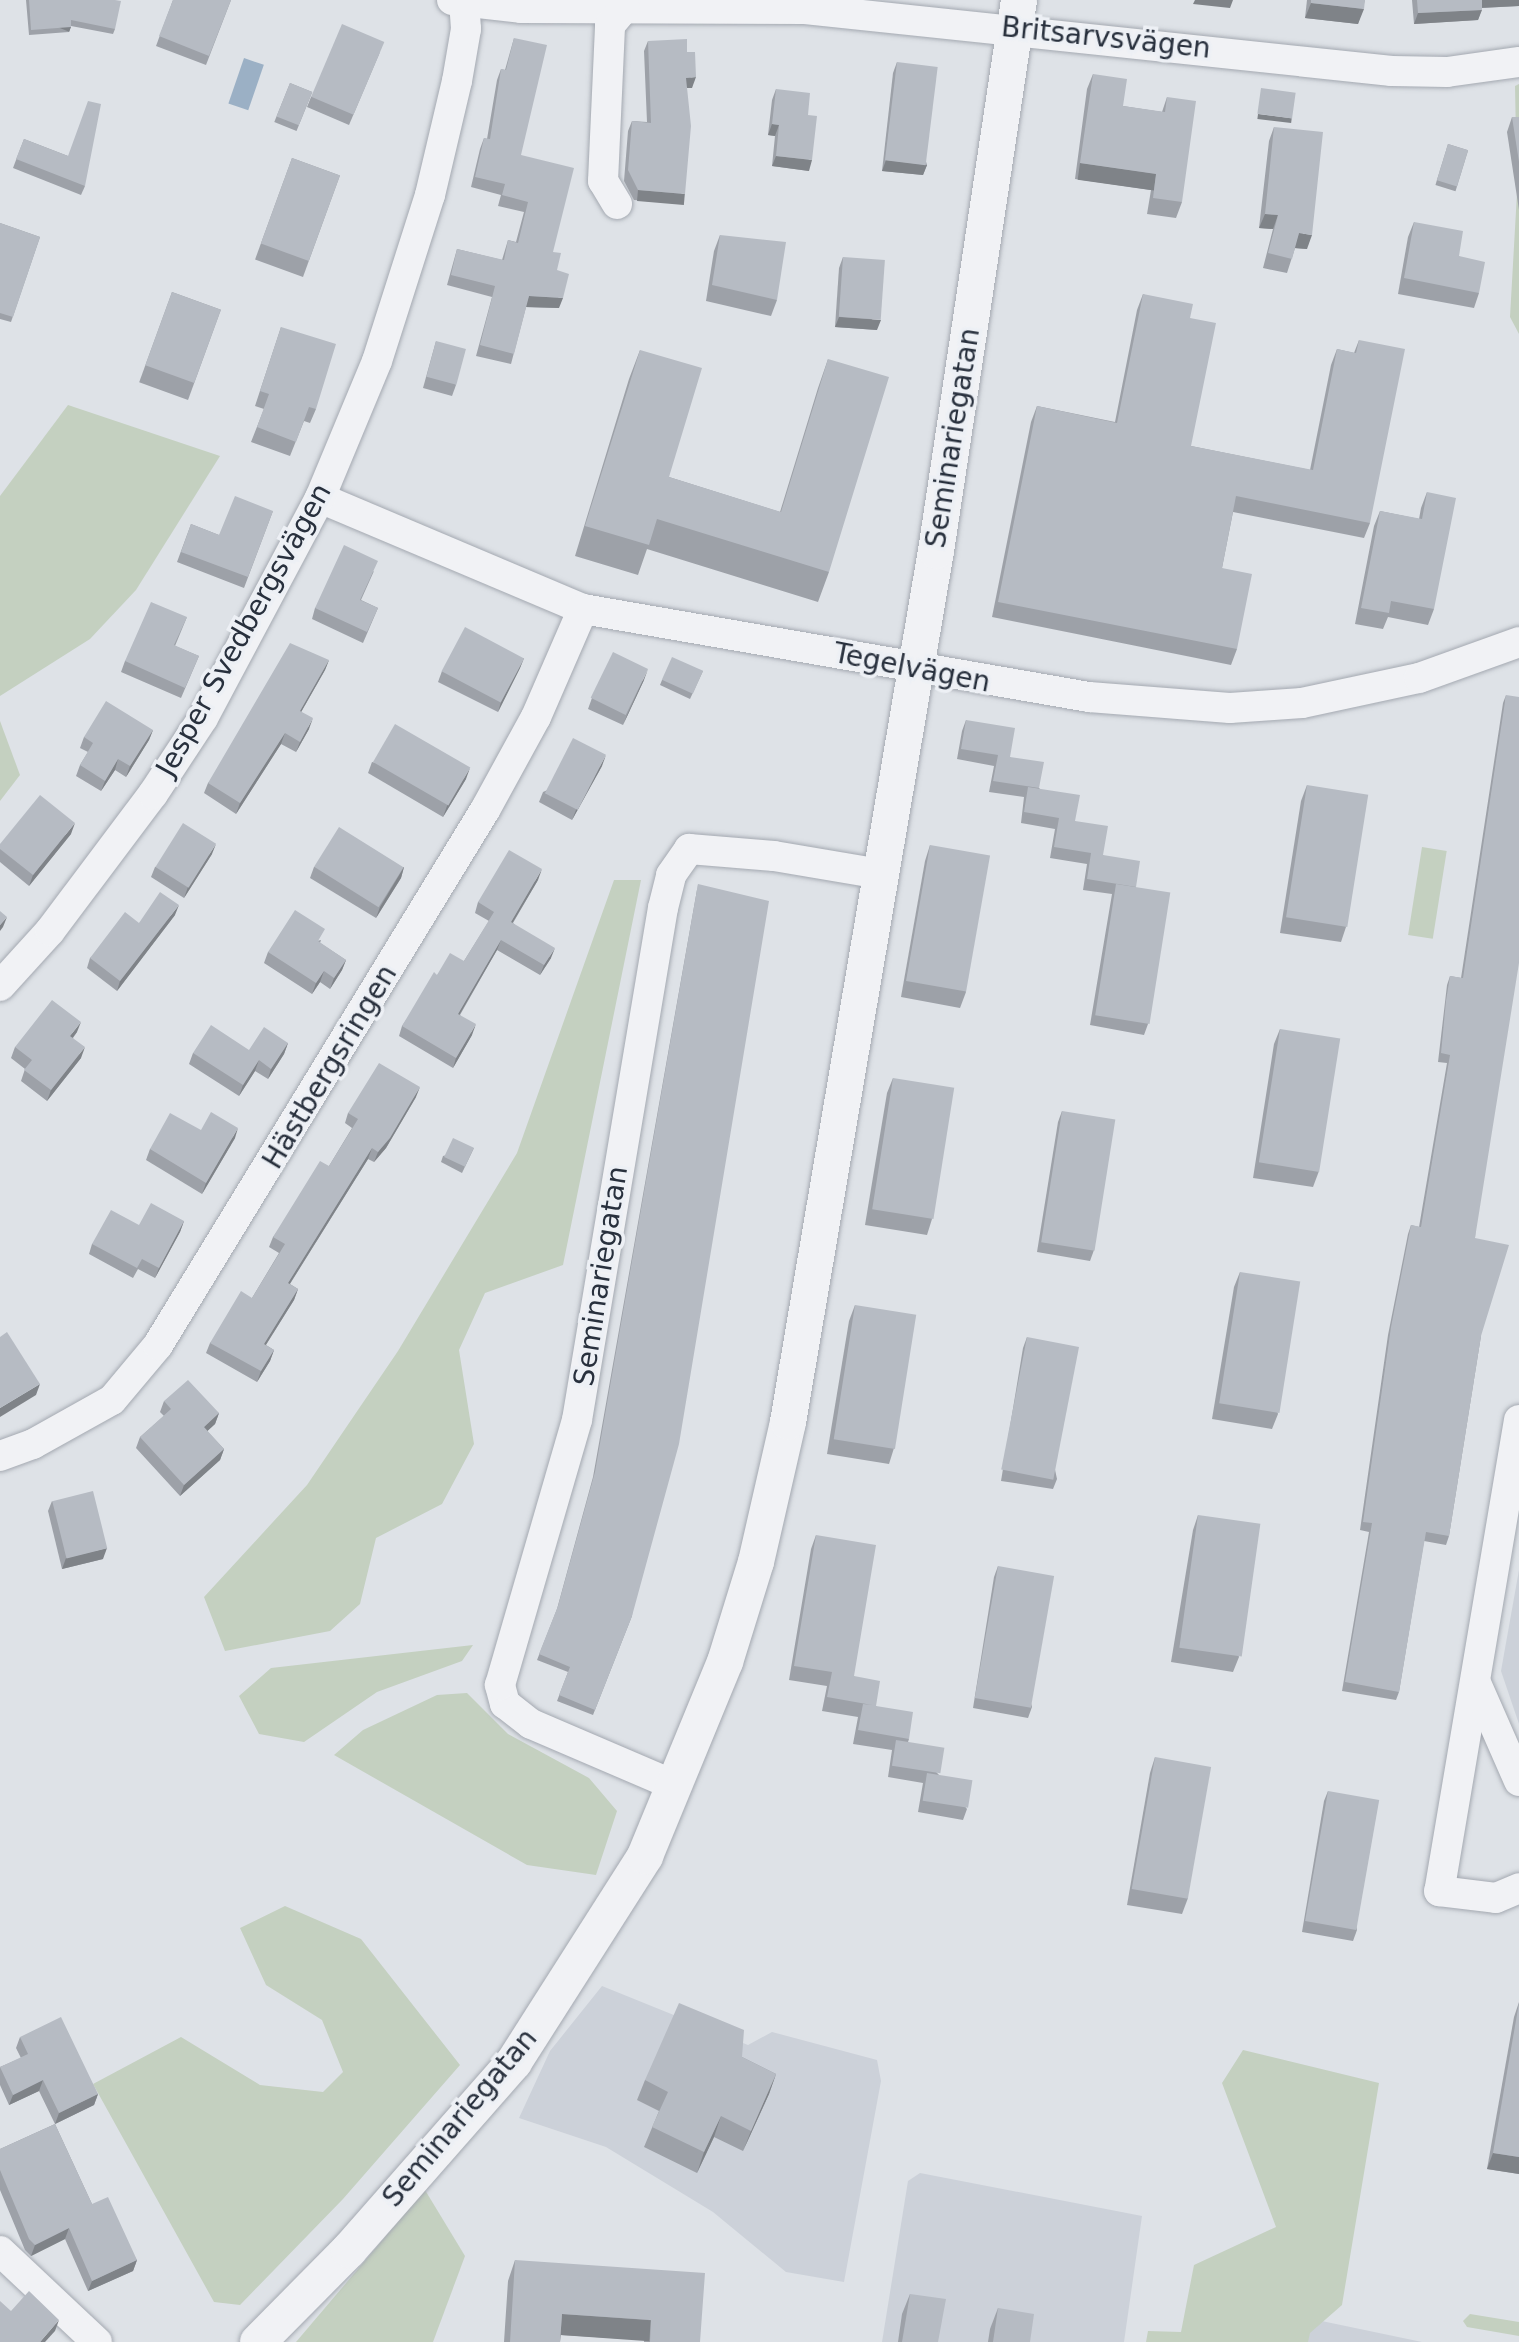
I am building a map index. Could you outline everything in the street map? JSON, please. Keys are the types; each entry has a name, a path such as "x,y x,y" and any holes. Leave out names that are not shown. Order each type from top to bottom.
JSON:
{"street":[{"name":"Britsarvsvägen","path":"460,1 1016,14 1392,71 1447,72 1519,62"},
{"name":"Jesper Svedbergsvägen","path":"0,986 50,931 161,782 203,718 320,498 377,361 430,195 457,81 460,1"},
{"path":"617,204 603,181 603,165 610,25 625,7"},
{"name":"Seminariegatan","path":"258,2342 349,2250 514,2062 645,1856 725,1662 777,1476 913,668 936,551 1016,14"},
{"name":"Tegelvägen","path":"320,498 583,609 1027,690 1230,708 1302,703 1419,678 1519,642"},
{"name":"Hästbergsringen","path":"0,1456 33,1444 112,1400 151,1355 485,810 536,717 583,609"},
{"name":"Seminariegatan","path":"676,1786 531,1724 505,1704 500,1685 577,1420 663,908 671,875 689,849 774,856 880,874"},
{"path":"1519,1420 1439,1891 1496,1898 1519,1888"},
{"path":"1476,1683 1519,1781"},
{"path":"0,2251 97,2342"}],"shaded area":[{"path":"1519,1570 1519,1724 1501,1671"},
{"path":"602,1986 748,2045 772,2032 877,2060 881,2081 844,2282 786,2272 713,2212 606,2147 519,2118 550,2051"},
{"path":"920,2173 1142,2216 1124,2342 882,2342 908,2181"},
{"path":"1293,2315 1422,2342 1295,2342"}],"green space":[{"path":"1519,84 1519,334 1510,317 1517,193 1515,86"},
{"path":"68,405 220,456 136,590 90,639 0,696 0,496"},
{"path":"0,721 20,775 0,801"},
{"path":"1422,847 1447,851 1433,939 1408,935"},
{"path":"614,880 641,880 563,1265 485,1293 459,1350 474,1444 442,1504 376,1538 360,1604 330,1631 225,1651 204,1597 307,1485 398,1351 517,1153"},
{"path":"473,1645 462,1661 377,1692 304,1742 259,1734 239,1696 271,1668"},
{"path":"467,1693 508,1734 589,1778 617,1811 596,1875 527,1865 334,1755 363,1730 437,1695"},
{"path":"285,1906 361,1939 460,2065 343,2199 240,2305 214,2302 93,2084 181,2037 260,2085 323,2092 343,2072 322,2020 266,1985 240,1928"},
{"path":"1243,2050 1379,2083 1342,2305 1310,2333 1308,2342 1146,2342 1148,2331 1181,2332 1194,2265 1276,2227 1222,2083"},
{"path":"425,2190 465,2256 433,2342 296,2342"},
{"path":"1470,2314 1519,2322 1519,2336 1467,2327 1463,2321"}],"water":[{"path":"244,58 264,65 248,110 228,103"}],"building":[{"path":"29,0 121,1 115,29 71,20 71,27 31,30"},
{"path":"173,0 231,0 209,56 159,36"},
{"path":"1311,0 1365,0 1364,9 1311,3"},
{"path":"1417,0 1482,0 1482,10 1418,13"},
{"path":"342,24 384,42 353,115 311,97"},
{"path":"514,38 547,45 521,155 574,168 553,252 561,253 557,270 569,274 563,298 529,296 514,354 480,345 495,286 451,275 457,249 504,260 508,240 518,243 528,202 502,195 505,184 475,177 484,138 490,139 501,69 506,70"},
{"path":"687,39 687,52 695,52 696,77 686,78 691,126 685,194 638,190 628,170 632,121 651,123 648,41"},
{"path":"897,62 938,67 926,165 885,160"},
{"path":"1093,74 1127,79 1123,106 1165,112 1167,97 1196,101 1182,202 1153,198 1156,174 1080,163"},
{"path":"290,83 312,92 299,125 277,116"},
{"path":"1261,88 1296,93 1292,119 1257,114"},
{"path":"776,89 810,93 808,115 817,116 812,160 776,156 779,125 772,124"},
{"path":"88,101 101,104 85,186 16,159 24,139 68,156"},
{"path":"1512,117 1519,117 1519,162"},
{"path":"1274,127 1323,132 1312,235 1299,233 1292,259 1268,253 1278,215 1265,214"},
{"path":"1448,144 1468,150 1457,186 1437,180"},
{"path":"292,158 340,175 309,261 261,244"},
{"path":"1414,222 1463,231 1459,256 1485,262 1479,293 1404,278"},
{"path":"0,223 40,237 13,317 0,313"},
{"path":"720,235 786,242 777,300 712,285"},
{"path":"843,257 885,260 881,320 839,317"},
{"path":"172,292 221,310 194,383 145,365"},
{"path":"1143,294 1193,304 1190,318 1216,323 1191,446 1313,470 1337,349 1356,353 1359,340 1405,349 1370,523 1236,496 1222,568 1252,574 1237,649 998,602 1037,406 1117,423"},
{"path":"281,327 336,344 316,409 309,407 296,442 257,427 269,394 260,391"},
{"path":"436,341 466,349 456,385 426,377"},
{"path":"640,350 702,368 669,477 781,512 828,359 889,377 829,572 657,519 649,545 585,526"},
{"path":"1427,492 1456,498 1434,609 1391,601 1389,613 1361,608 1380,511 1422,519"},
{"path":"235,496 273,511 248,577 181,552 191,524 219,535"},
{"path":"344,545 378,561 360,600 378,608 367,632 315,608"},
{"path":"151,602 187,617 174,645 199,656 185,688 125,661"},
{"path":"465,627 524,658 501,703 442,671"},
{"path":"290,643 329,660 300,711 313,718 300,742 285,733 240,803 208,783"},
{"path":"613,652 648,669 626,715 591,698"},
{"path":"672,657 703,671 693,694 662,680"},
{"path":"1506,695 1519,697 1519,963 1475,1238 1509,1245 1481,1336 1449,1536 1426,1532 1399,1692 1345,1682 1372,1523 1363,1522 1391,1327 1411,1225 1421,1227 1450,1055 1441,1053 1446,1001 1450,976 1463,978"},
{"path":"106,701 153,730 130,766 118,759 105,781 80,765 93,743 84,737"},
{"path":"966,720 1015,728 1010,757 1044,762 1039,788 993,781 998,755 961,749"},
{"path":"395,724 470,768 448,806 373,762"},
{"path":"573,738 606,755 578,810 545,793"},
{"path":"1307,785 1368,795 1347,927 1286,917"},
{"path":"1028,787 1080,795 1075,821 1108,826 1103,855 1140,861 1136,887 1087,879 1091,853 1054,847 1059,818 1024,812"},
{"path":"40,795 75,823 33,875 0,849 0,844"},
{"path":"183,823 216,844 189,888 155,867"},
{"path":"339,827 403,867 379,907 314,867"},
{"path":"930,845 990,856 966,991 906,981"},
{"path":"509,850 542,869 511,922 555,948 544,965 501,940 458,1014 476,1024 456,1058 402,1026 434,972 437,975 450,953 464,961 494,912 478,902"},
{"path":"698,884 769,901 679,1444 632,1616 595,1710 559,1695 570,1667 539,1654 558,1606 595,1472"},
{"path":"1116,884 1170,893 1150,1024 1095,1015"},
{"path":"160,892 179,905 120,981 90,958 125,912 139,923"},
{"path":"295,910 325,929 318,941 346,960 334,978 324,971 316,983 268,952"},
{"path":"0,911 7,917 0,925"},
{"path":"52,1000 81,1022 70,1036 85,1047 51,1090 24,1070 32,1060 15,1047"},
{"path":"211,1025 249,1050 264,1027 288,1043 271,1069 259,1060 243,1085 193,1053"},
{"path":"1280,1029 1340,1039 1319,1172 1259,1162"},
{"path":"379,1063 420,1087 390,1138 378,1152 372,1148 288,1283 298,1289 264,1344 274,1350 261,1371 210,1343 241,1291 252,1298 285,1244 273,1237 320,1161 329,1166 358,1119 348,1113"},
{"path":"893,1078 954,1088 933,1219 872,1209"},
{"path":"1062,1111 1115,1119 1095,1251 1041,1242"},
{"path":"211,1112 238,1128 206,1183 150,1149 170,1113 201,1130"},
{"path":"453,1138 474,1148 465,1167 444,1157"},
{"path":"151,1203 184,1221 159,1268 142,1259 137,1268 92,1244 111,1210 139,1225"},
{"path":"1240,1272 1300,1282 1279,1413 1219,1403"},
{"path":"855,1305 916,1315 895,1449 834,1439"},
{"path":"7,1332 40,1384 0,1408 0,1337"},
{"path":"1027,1337 1079,1347 1053,1480 1001,1470"},
{"path":"188,1380 219,1413 204,1427 224,1449 184,1485 140,1437 171,1409 164,1401"},
{"path":"93,1491 107,1548 67,1558 52,1501"},
{"path":"1198,1515 1260,1524 1242,1656 1179,1648"},
{"path":"816,1535 876,1545 854,1676 880,1681 876,1706 913,1712 909,1739 858,1730 863,1704 872,1705 827,1697 832,1672 794,1666"},
{"path":"998,1566 1054,1576 1031,1708 975,1698"},
{"path":"896,1740 944,1748 940,1773 892,1766"},
{"path":"1155,1757 1211,1767 1188,1899 1132,1889"},
{"path":"927,1773 972,1780 968,1808 923,1801"},
{"path":"1328,1791 1379,1800 1356,1930 1305,1921"},
{"path":"679,2003 744,2030 742,2057 776,2074 751,2131 721,2116 704,2152 652,2127 668,2092 645,2080"},
{"path":"1519,2003 1519,2157 1493,2153"},
{"path":"61,2017 98,2094 59,2113 43,2080 13,2095 0,2067 28,2054 20,2037"},
{"path":"55,2124 92,2204 108,2197 137,2260 92,2281 69,2228 35,2245 29,2239 0,2170 0,2149"},
{"path":"515,2260 705,2273 700,2342 650,2342 651,2320 562,2314 560,2342 510,2342"},
{"path":"29,2291 59,2320 40,2342 0,2342 0,2301 11,2311"},
{"path":"910,2294 946,2299 938,2342 902,2342"},
{"path":"998,2308 1034,2314 1030,2342 993,2342"}]}
